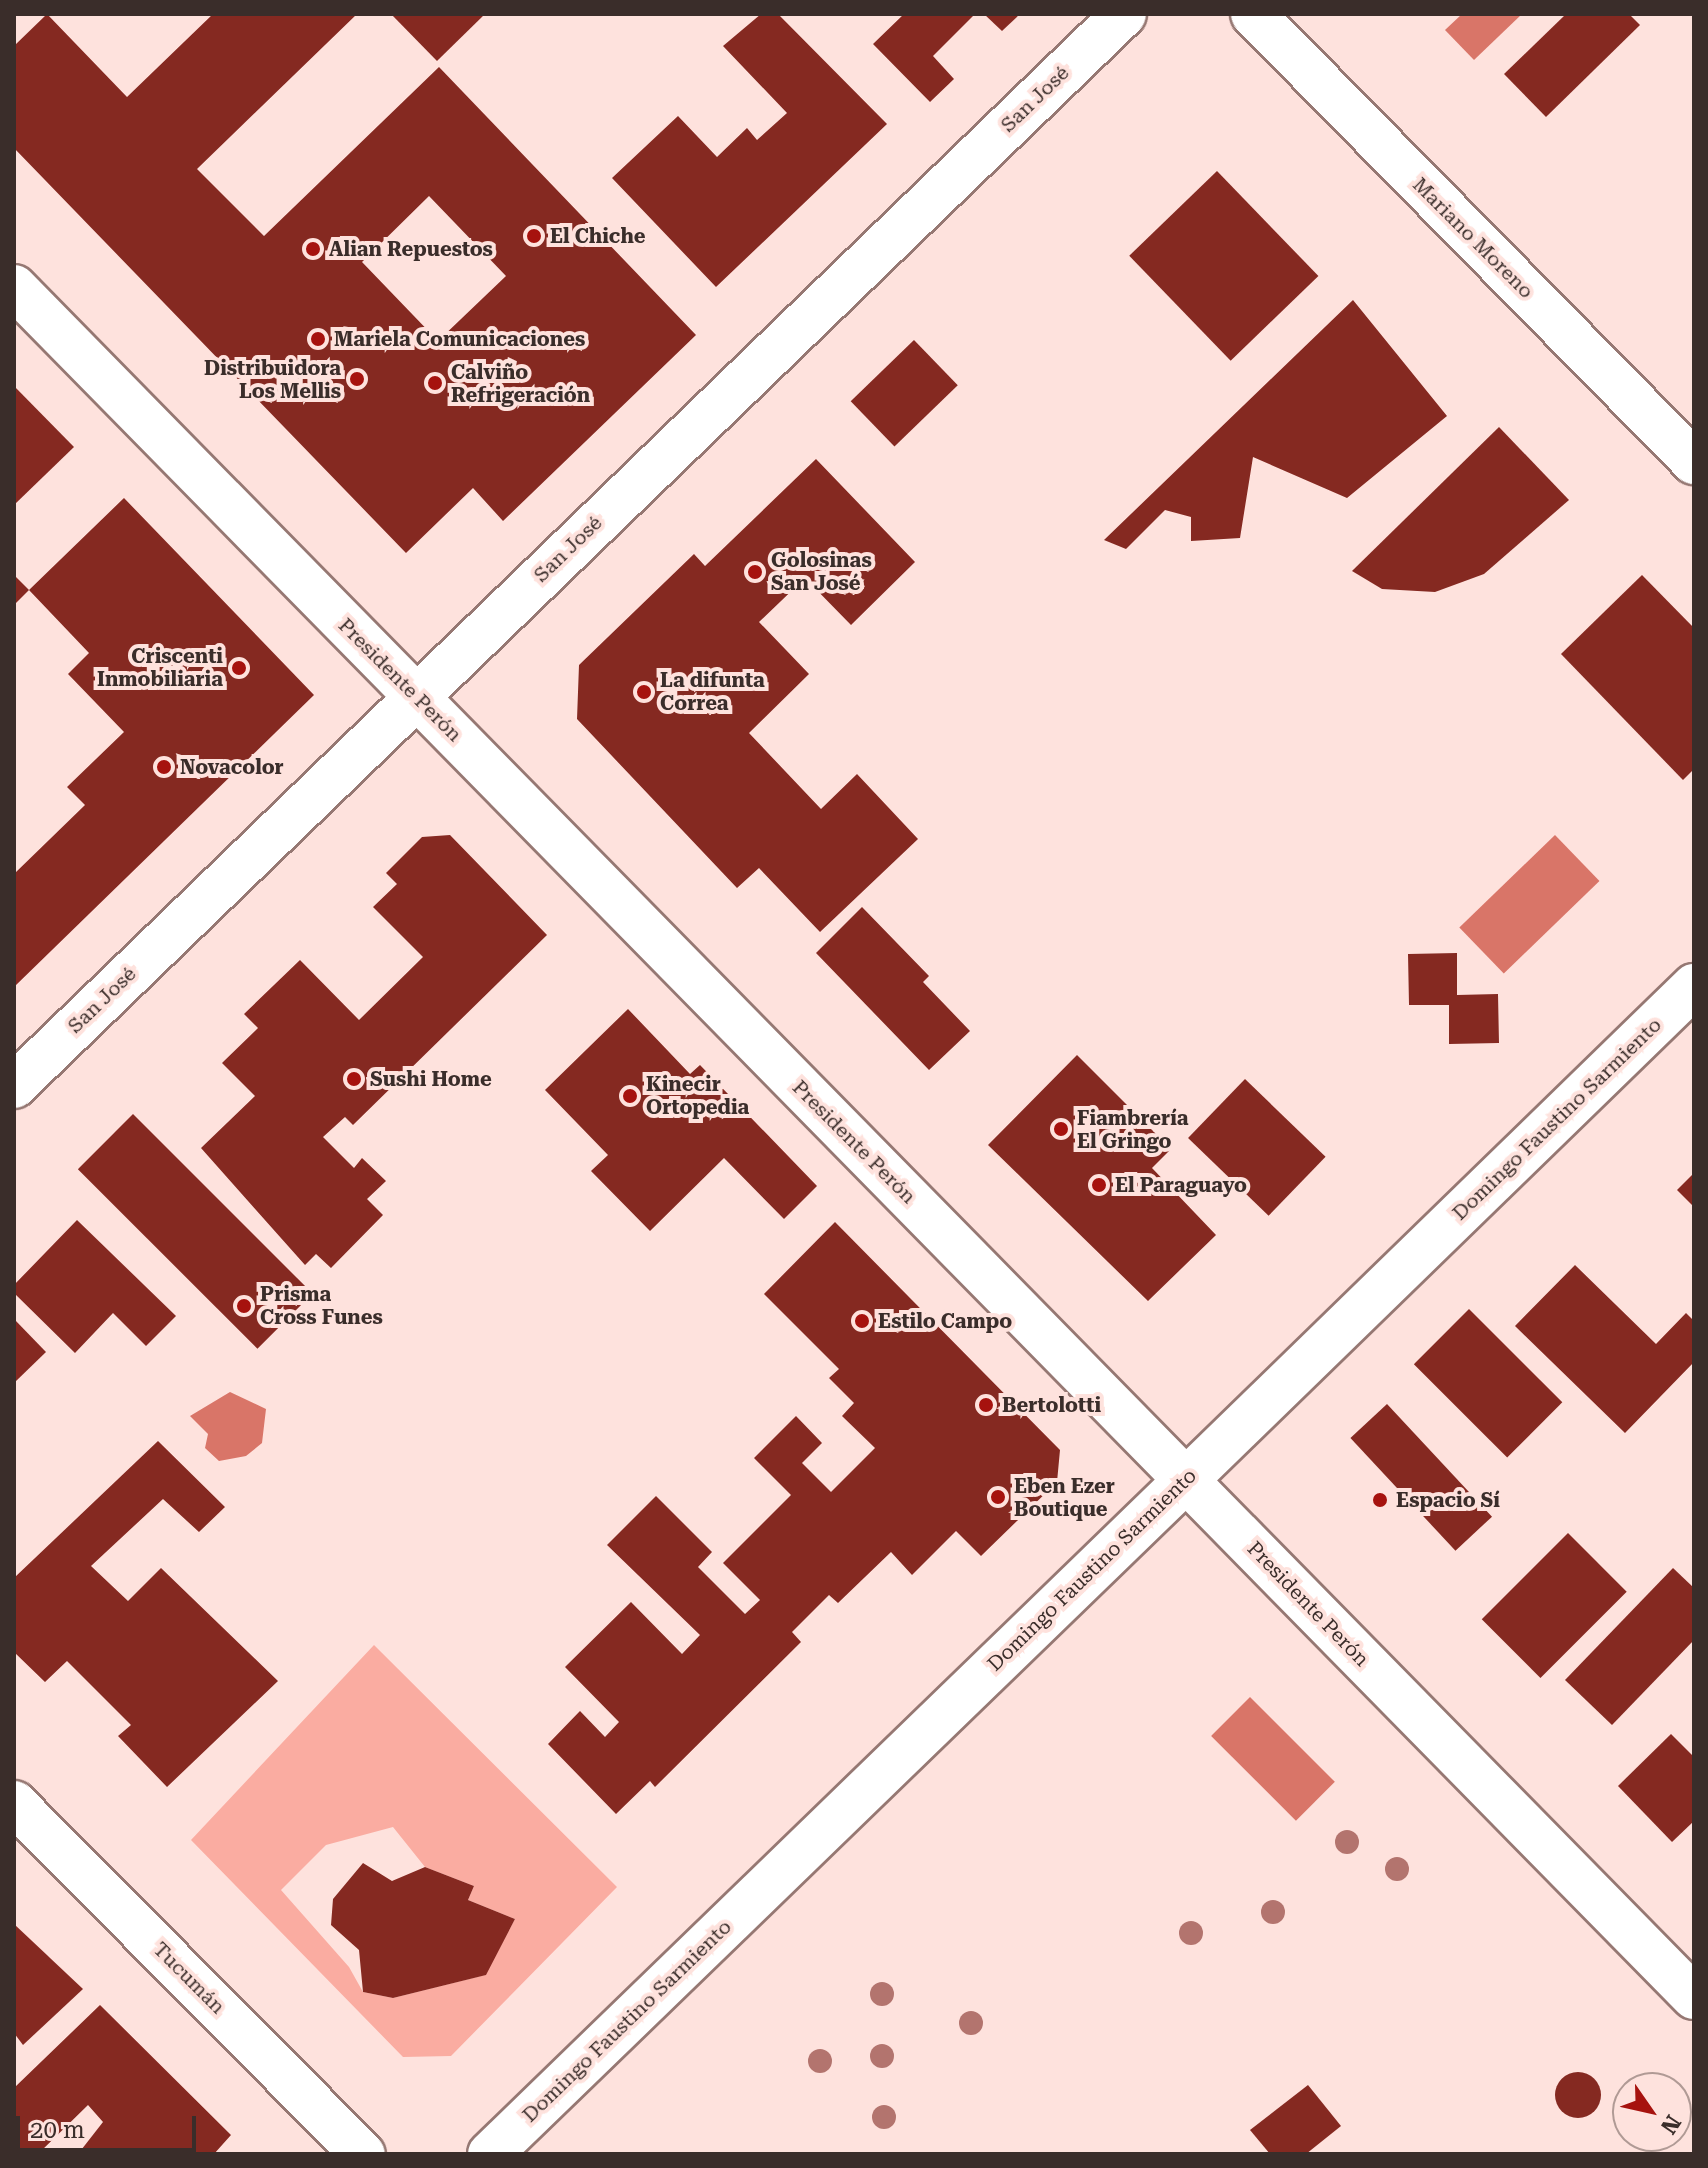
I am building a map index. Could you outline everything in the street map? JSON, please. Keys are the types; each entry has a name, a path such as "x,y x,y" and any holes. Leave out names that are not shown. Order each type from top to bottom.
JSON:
{"street":[{"name":"San José","path":"14,1086 415,695 1124,14"},
{"name":"Mariano Moreno","path":"1253,14 1694,462"},
{"name":"Presidente Perón","path":"14,287 1694,1997"},
{"name":"Domingo Faustino Sarmiento","path":"490,2154 1694,986"},
{"name":"Tucumán","path":"14,1803 363,2154"}],"shaded area":[{"path":"1462,14 1522,14 1474,60 1445,30"},
{"path":"1555,835 1599,881 1504,973 1459,927"},
{"path":"230,1392 266,1409 262,1443 246,1456 219,1461 205,1448 208,1434 190,1416"},
{"path":"374,1645 617,1887 451,2056 403,2057 191,1840","holes":["393,1827 425,1867 474,1886 468,1900 515,1919 485,1975 393,1998 363,1992 349,1967 281,1890 326,1845"]},
{"path":"1250,1697 1335,1782 1296,1821 1211,1736"}],"building":[{"path":"47,14 127,97 213,14 357,14 197,169 264,236 439,67 696,335 503,521 473,488 406,553 14,148 14,46","holes":["429,196 506,276 438,341 362,262"]},
{"path":"391,14 485,14 437,61"},
{"path":"761,14 778,14 887,124 716,287 612,178 678,116 717,157 747,128 757,140 787,113 723,46"},
{"path":"904,14 975,14 933,56 954,79 930,102 873,44"},
{"path":"984,14 1020,14 1002,31"},
{"path":"1566,14 1629,14 1640,25 1546,117 1504,74"},
{"path":"1217,171 1318,276 1231,361 1129,256"},
{"path":"1353,300 1447,416 1347,498 1253,457 1240,538 1191,541 1191,517 1165,510 1126,549 1104,540"},
{"path":"914,340 958,385 894,446 851,401"},
{"path":"14,386 74,447 14,505"},
{"path":"1499,427 1569,500 1484,574 1435,592 1382,589 1352,571"},
{"path":"816,459 915,562 851,625 805,578 759,622 809,674 749,733 821,809 857,774 918,839 820,932 759,868 737,888 577,719 579,665 694,554 705,566"},
{"path":"124,498 314,695 14,987 14,874 85,805 67,787 124,732 68,674 89,653 29,590"},
{"path":"14,575 29,590 14,605"},
{"path":"1642,575 1694,628 1694,769 1683,780 1561,654"},
{"path":"450,835 547,935 353,1125 345,1117 323,1137 354,1168 362,1158 386,1181 367,1199 383,1215 331,1268 316,1254 305,1265 201,1148 255,1096 222,1063 258,1028 244,1014 300,960 359,1020 423,957 373,907 397,884 386,873 422,837"},
{"path":"862,907 929,976 923,982 970,1031 929,1070 816,953"},
{"path":"1457,953 1457,995 1498,994 1499,1043 1449,1044 1449,1005 1409,1005 1408,954"},
{"path":"628,1009 690,1074 700,1065 817,1186 784,1219 724,1158 650,1231 591,1171 608,1155 545,1090"},
{"path":"1077,1055 1171,1149 1152,1168 1216,1235 1148,1301 988,1145"},
{"path":"1245,1079 1326,1157 1269,1216 1188,1138"},
{"path":"133,1114 313,1294 257,1349 78,1169"},
{"path":"1694,1173 1694,1207 1677,1190"},
{"path":"77,1220 176,1316 146,1346 113,1313 75,1353 14,1293 14,1285"},
{"path":"835,1222 1060,1450 1057,1482 981,1556 956,1531 912,1575 891,1552 838,1603 829,1595 792,1632 801,1642 655,1787 650,1781 616,1814 548,1744 580,1711 605,1737 619,1722 565,1667 631,1602 682,1654 700,1635 607,1545 656,1496 712,1552 698,1567 745,1614 760,1600 723,1563 791,1495 754,1458 796,1416 822,1443 802,1463 831,1492 875,1448 842,1416 854,1403 829,1378 839,1369 764,1294"},
{"path":"1575,1265 1656,1344 1686,1313 1694,1321 1694,1362 1625,1433 1515,1326"},
{"path":"1469,1309 1562,1402 1507,1457 1414,1364"},
{"path":"14,1319 46,1352 14,1383"},
{"path":"1387,1404 1492,1517 1455,1551 1350,1438"},
{"path":"158,1441 225,1507 199,1532 163,1499 91,1566 128,1601 161,1568 278,1681 167,1787 118,1736 131,1725 67,1661 45,1682 14,1652 14,1578"},
{"path":"1568,1533 1627,1592 1540,1678 1482,1619"},
{"path":"1673,1568 1694,1588 1694,1640 1612,1725 1565,1680"},
{"path":"1671,1734 1694,1757 1694,1821 1672,1842 1618,1786"},
{"path":"363,1863 392,1881 425,1867 474,1886 468,1900 515,1919 486,1975 393,1998 363,1992 359,1950 331,1925 333,1899"},
{"path":"14,1924 83,1989 23,2045 14,2033"},
{"path":"100,2005 231,2135 214,2154 78,2154 103,2122 88,2105 38,2154 14,2149 14,2088"},
{"path":"1578,2072 1587,2073 1594,2079 1600,2086 1600,2104 1594,2111 1587,2117 1578,2118 1569,2117 1562,2111 1556,2104 1555,2095 1556,2086 1562,2079 1569,2073"},
{"path":"1308,2085 1341,2126 1306,2154 1270,2154 1250,2130"}],"place":[{"name":"El Chiche","path":"534,236"},
{"name":"Alian Repuestos","path":"313,249"},
{"name":"Mariela Comunicaciones","path":"318,339"},
{"name":"Distribuidora Los Mellis","path":"357,379"},
{"name":"Calviño Refrigeración","path":"435,383"},
{"name":"Golosinas San José","path":"755,572"},
{"name":"Criscenti Inmobiliaria","path":"239,668"},
{"name":"La difunta Correa","path":"644,692"},
{"name":"Novacolor","path":"164,767"},
{"name":"Sushi Home","path":"354,1079"},
{"name":"Kinecir Ortopedia","path":"630,1096"},
{"name":"Fiambrería El Gringo","path":"1061,1129"},
{"name":"El Paraguayo","path":"1099,1185"},
{"name":"Prisma Cross Funes","path":"244,1306"},
{"name":"Estilo Campo","path":"862,1321"},
{"name":"Bertolotti","path":"986,1405"},
{"name":"Eben Ezer Boutique","path":"998,1497"},
{"name":"Espacio Sí","path":"1380,1500"}]}
